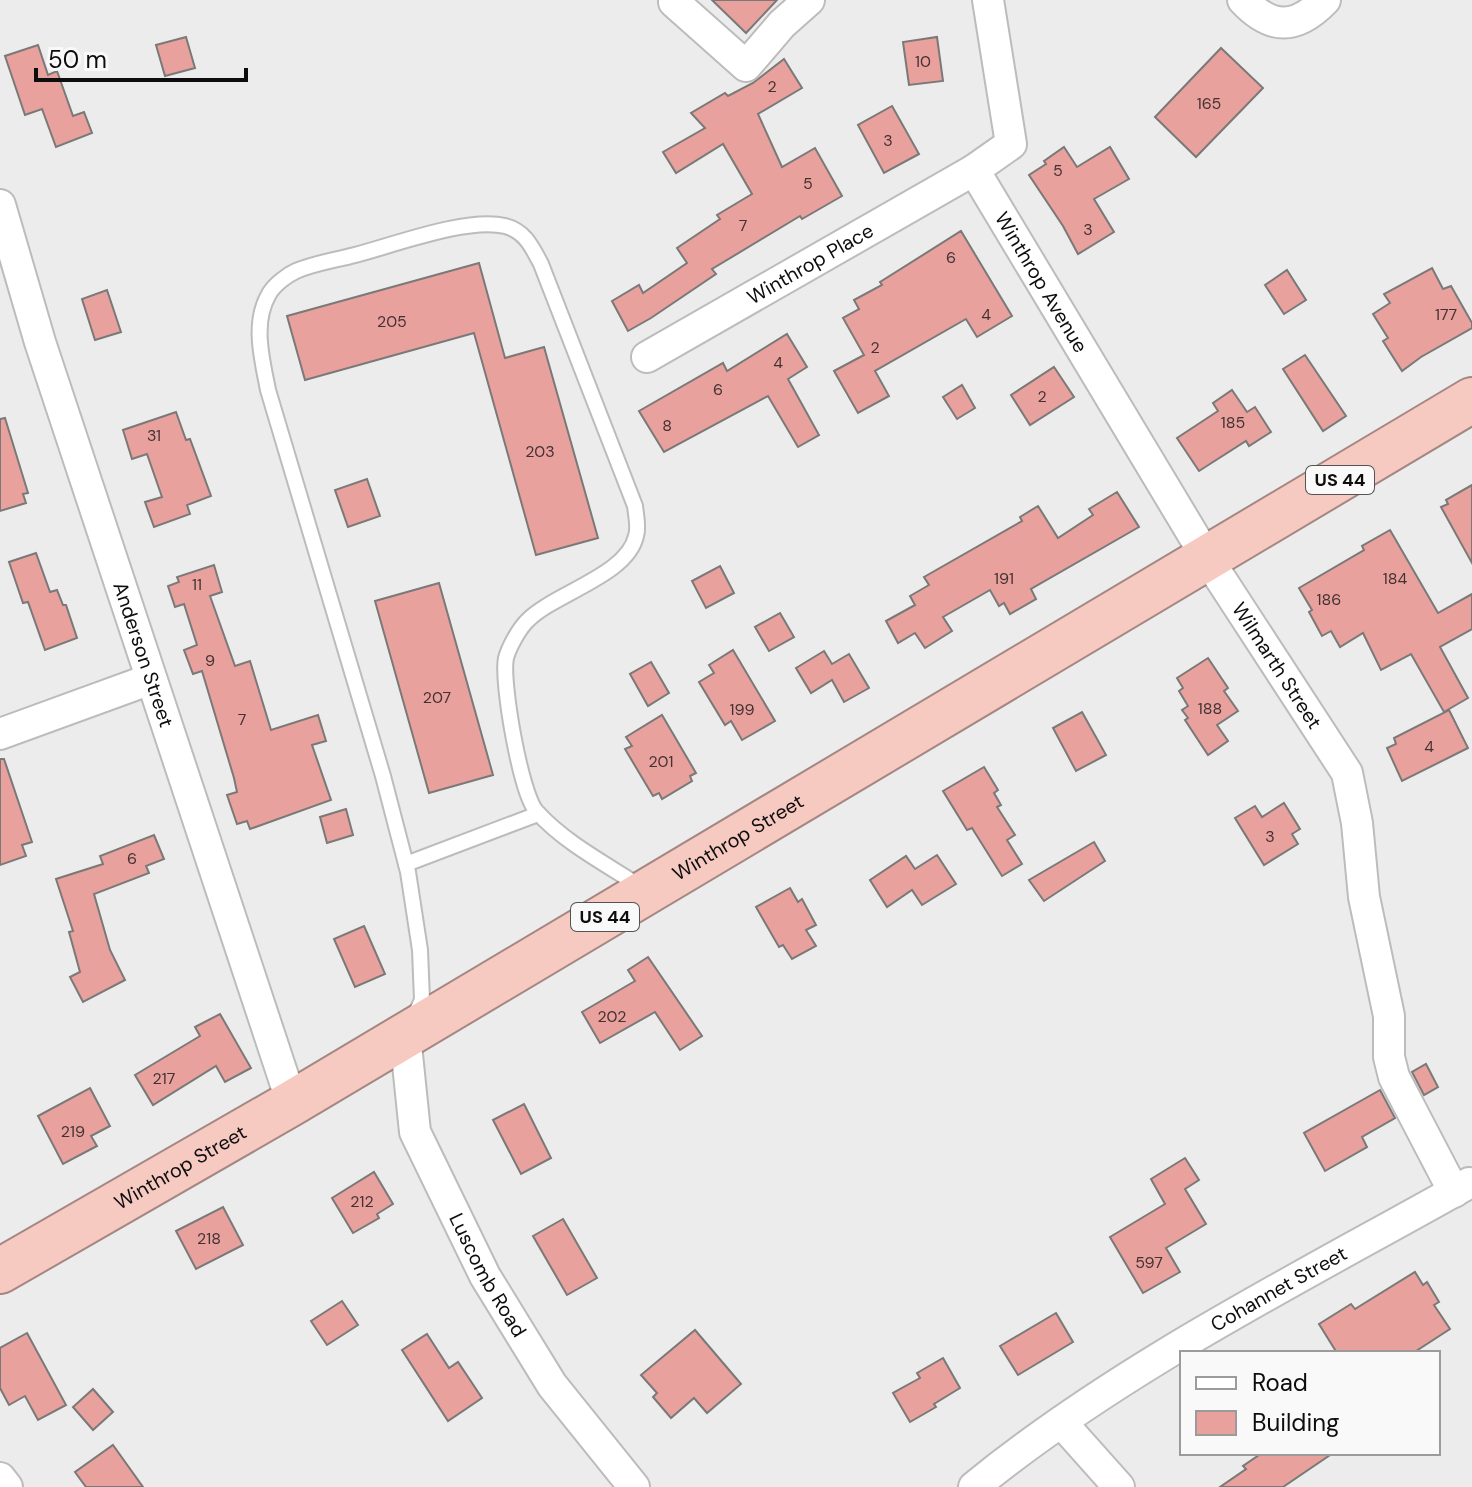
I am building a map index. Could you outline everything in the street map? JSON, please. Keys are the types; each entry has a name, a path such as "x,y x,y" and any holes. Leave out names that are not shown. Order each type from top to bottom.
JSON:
{"highway":[{"name":"Winthrop Street","path":"0,1271 292,1103 1472,400"}],"street":[{"path":"674,2 746,66 782,24 809,0"},
{"path":"974,170 1011,144 988,0"},
{"path":"1243,0 1267,20 1287,23 1310,13 1325,0"},
{"name":"Winthrop Place","path":"647,357 974,170"},
{"name":"Winthrop Avenue","path":"974,170 1207,558"},
{"name":"Anderson Street","path":"0,205 40,342 292,1103"},
{"name":"Wilmarth Street","path":"1207,558 1347,773 1357,823 1364,897 1389,1016 1389,1057 1394,1077 1463,1186"},
{"path":"0,734 151,679"},
{"name":"Luscomb Road","path":"405,1035 415,1132 485,1276 552,1385 634,1487"},
{"name":"Cohannet Street","path":"974,1487 1061,1422 1225,1320 1463,1186"},
{"path":"1061,1422 1119,1487"},
{"path":"0,1478 7,1487"}],"lane":[{"path":"405,1035 422,1000 420,950 406,864 383,776 268,390 260,349 261,316 270,291 294,271 463,226 490,224 510,228 523,235 541,264 635,506 637,527 633,545 624,558 527,621 506,656 507,706 530,802 538,814 568,838 648,891"},
{"path":"406,864 538,814"}],"building":[{"path":"712,0 777,0 746,33"},
{"path":"186,37 195,68 165,76 156,45"},
{"path":"937,37 943,81 909,85 903,42"},
{"path":"38,45 48,75 57,71 73,116 84,112 92,133 56,147 42,109 25,115 5,56"},
{"path":"1221,48 1263,88 1196,157 1155,117"},
{"path":"784,59 802,88 758,114 782,167 815,148 842,196 802,219 800,216 712,269 716,274 628,331 612,301 639,285 643,293 687,263 677,248 720,219 717,215 752,194 723,144 676,173 663,152 705,128 691,113 725,93 728,96 753,83"},
{"path":"892,106 919,154 884,173 858,125"},
{"path":"1064,147 1077,167 1110,147 1129,179 1094,199 1114,232 1078,254 1029,175"},
{"path":"961,231 1012,316 977,337 966,319 875,371 889,396 858,413 834,371 864,355 843,318 859,309 854,300 882,285 880,282"},
{"path":"479,263 505,358 544,347 598,538 536,555 474,333 305,380 287,316"},
{"path":"1432,268 1443,289 1451,286 1472,328 1402,371 1383,341 1388,338 1373,314 1390,303 1384,294"},
{"path":"1287,270 1306,300 1284,314 1265,285"},
{"path":"107,290 121,332 95,340 82,299"},
{"path":"787,334 807,367 788,379 819,435 798,447 768,396 664,452 639,411 723,363 727,371"},
{"path":"1305,355 1346,416 1323,431 1283,369"},
{"path":"1054,367 1074,397 1030,425 1011,395"},
{"path":"962,385 975,408 957,419 943,397"},
{"path":"1232,390 1247,412 1255,407 1271,432 1249,446 1246,441 1199,471 1177,438 1218,411 1213,403"},
{"path":"176,412 186,440 190,439 211,496 187,505 190,514 154,527 145,502 162,497 147,454 132,459 123,430"},
{"path":"5,418 28,493 23,494 26,503 0,511 0,419"},
{"path":"367,479 380,516 348,527 335,490"},
{"path":"1472,485 1472,563 1441,507 1448,504 1446,500"},
{"path":"1117,492 1139,527 1031,589 1036,599 1010,614 1004,603 999,606 990,590 943,617 952,631 925,648 915,633 898,643 886,621 915,605 910,596 929,585 924,577 1022,521 1020,517 1038,506 1058,538 1093,515 1089,509"},
{"path":"1390,530 1438,613 1472,594 1472,629 1440,647 1468,698 1444,712 1411,654 1381,670 1363,633 1340,647 1331,631 1322,636 1299,588 1364,550 1362,546"},
{"path":"36,553 50,592 57,590 63,605 66,605 77,638 45,650 28,602 23,603 9,562"},
{"path":"214,565 222,592 210,596 235,666 250,661 271,730 318,715 326,741 312,745 331,800 250,829 247,821 237,824 227,795 237,792 234,778 202,671 193,674 184,650 197,645 184,604 175,607 168,586 179,582 177,577"},
{"path":"720,566 734,593 706,608 692,581"},
{"path":"439,583 493,775 429,793 375,601"},
{"path":"780,613 794,637 769,651 755,627"},
{"path":"733,650 775,721 742,740 731,721 725,725 699,682 714,673 709,665"},
{"path":"824,651 832,664 849,654 869,688 844,702 832,680 811,693 796,668"},
{"path":"1208,658 1228,688 1224,691 1238,711 1217,725 1228,741 1208,755 1185,720 1188,718 1182,710 1188,706 1179,691 1183,688 1177,678"},
{"path":"651,662 669,693 648,706 630,674"},
{"path":"1449,710 1468,748 1402,781 1387,748 1396,744 1394,738"},
{"path":"1082,712 1106,755 1076,771 1053,728"},
{"path":"662,715 696,773 690,776 692,781 662,799 659,793 653,796 625,749 632,746 626,737"},
{"path":"0,759 4,759 32,842 22,845 26,856 0,865"},
{"path":"984,767 998,790 994,793 1001,805 997,807 1015,835 1007,840 1022,864 1002,876 972,828 967,830 943,791"},
{"path":"1284,803 1300,829 1292,834 1298,844 1264,865 1235,818 1255,806 1262,817"},
{"path":"346,809 353,835 327,843 320,817"},
{"path":"154,835 164,859 146,866 149,873 94,894 110,950 125,980 83,1002 70,977 80,972 69,932 73,931 56,879 103,864 100,856"},
{"path":"1094,842 1105,861 1044,901 1029,880"},
{"path":"937,855 956,884 922,905 912,890 887,907 870,880 906,856 915,869"},
{"path":"790,888 798,902 802,899 816,925 806,930 816,946 792,959 783,945 779,947 756,907"},
{"path":"364,926 385,974 355,987 334,939"},
{"path":"648,957 702,1036 680,1050 655,1012 600,1043 582,1012 635,981 628,970"},
{"path":"220,1014 251,1068 225,1082 216,1066 153,1105 135,1075 200,1036 195,1027"},
{"path":"1426,1064 1438,1087 1424,1095 1412,1072"},
{"path":"90,1088 110,1126 91,1136 97,1146 63,1164 38,1116"},
{"path":"1380,1090 1395,1118 1362,1137 1367,1147 1325,1171 1304,1133"},
{"path":"524,1104 551,1158 521,1174 493,1120"},
{"path":"1185,1158 1199,1180 1185,1189 1206,1224 1166,1248 1180,1272 1143,1293 1110,1237 1165,1204 1151,1179"},
{"path":"374,1172 393,1204 377,1214 379,1218 353,1233 332,1198"},
{"path":"223,1207 243,1245 196,1269 176,1231"},
{"path":"563,1219 597,1278 567,1295 533,1236"},
{"path":"1415,1272 1423,1285 1427,1282 1439,1302 1434,1305 1450,1329 1416,1351 1336,1351 1319,1324 1351,1304 1355,1309"},
{"path":"342,1301 358,1325 327,1345 311,1321"},
{"path":"1056,1313 1073,1342 1018,1375 1000,1346"},
{"path":"695,1330 741,1384 707,1413 694,1398 671,1418 653,1397 657,1393 641,1375"},
{"path":"27,1333 66,1405 38,1420 25,1396 9,1405 0,1388 0,1348"},
{"path":"427,1334 449,1368 458,1362 482,1398 448,1421 402,1350"},
{"path":"943,1358 960,1388 910,1422 893,1393 920,1378 917,1373"},
{"path":"93,1389 113,1412 93,1430 73,1407"},
{"path":"113,1445 143,1487 86,1487 75,1472"},
{"path":"1259,1455 1330,1455 1283,1487 1220,1487 1246,1469 1243,1466"}]}
